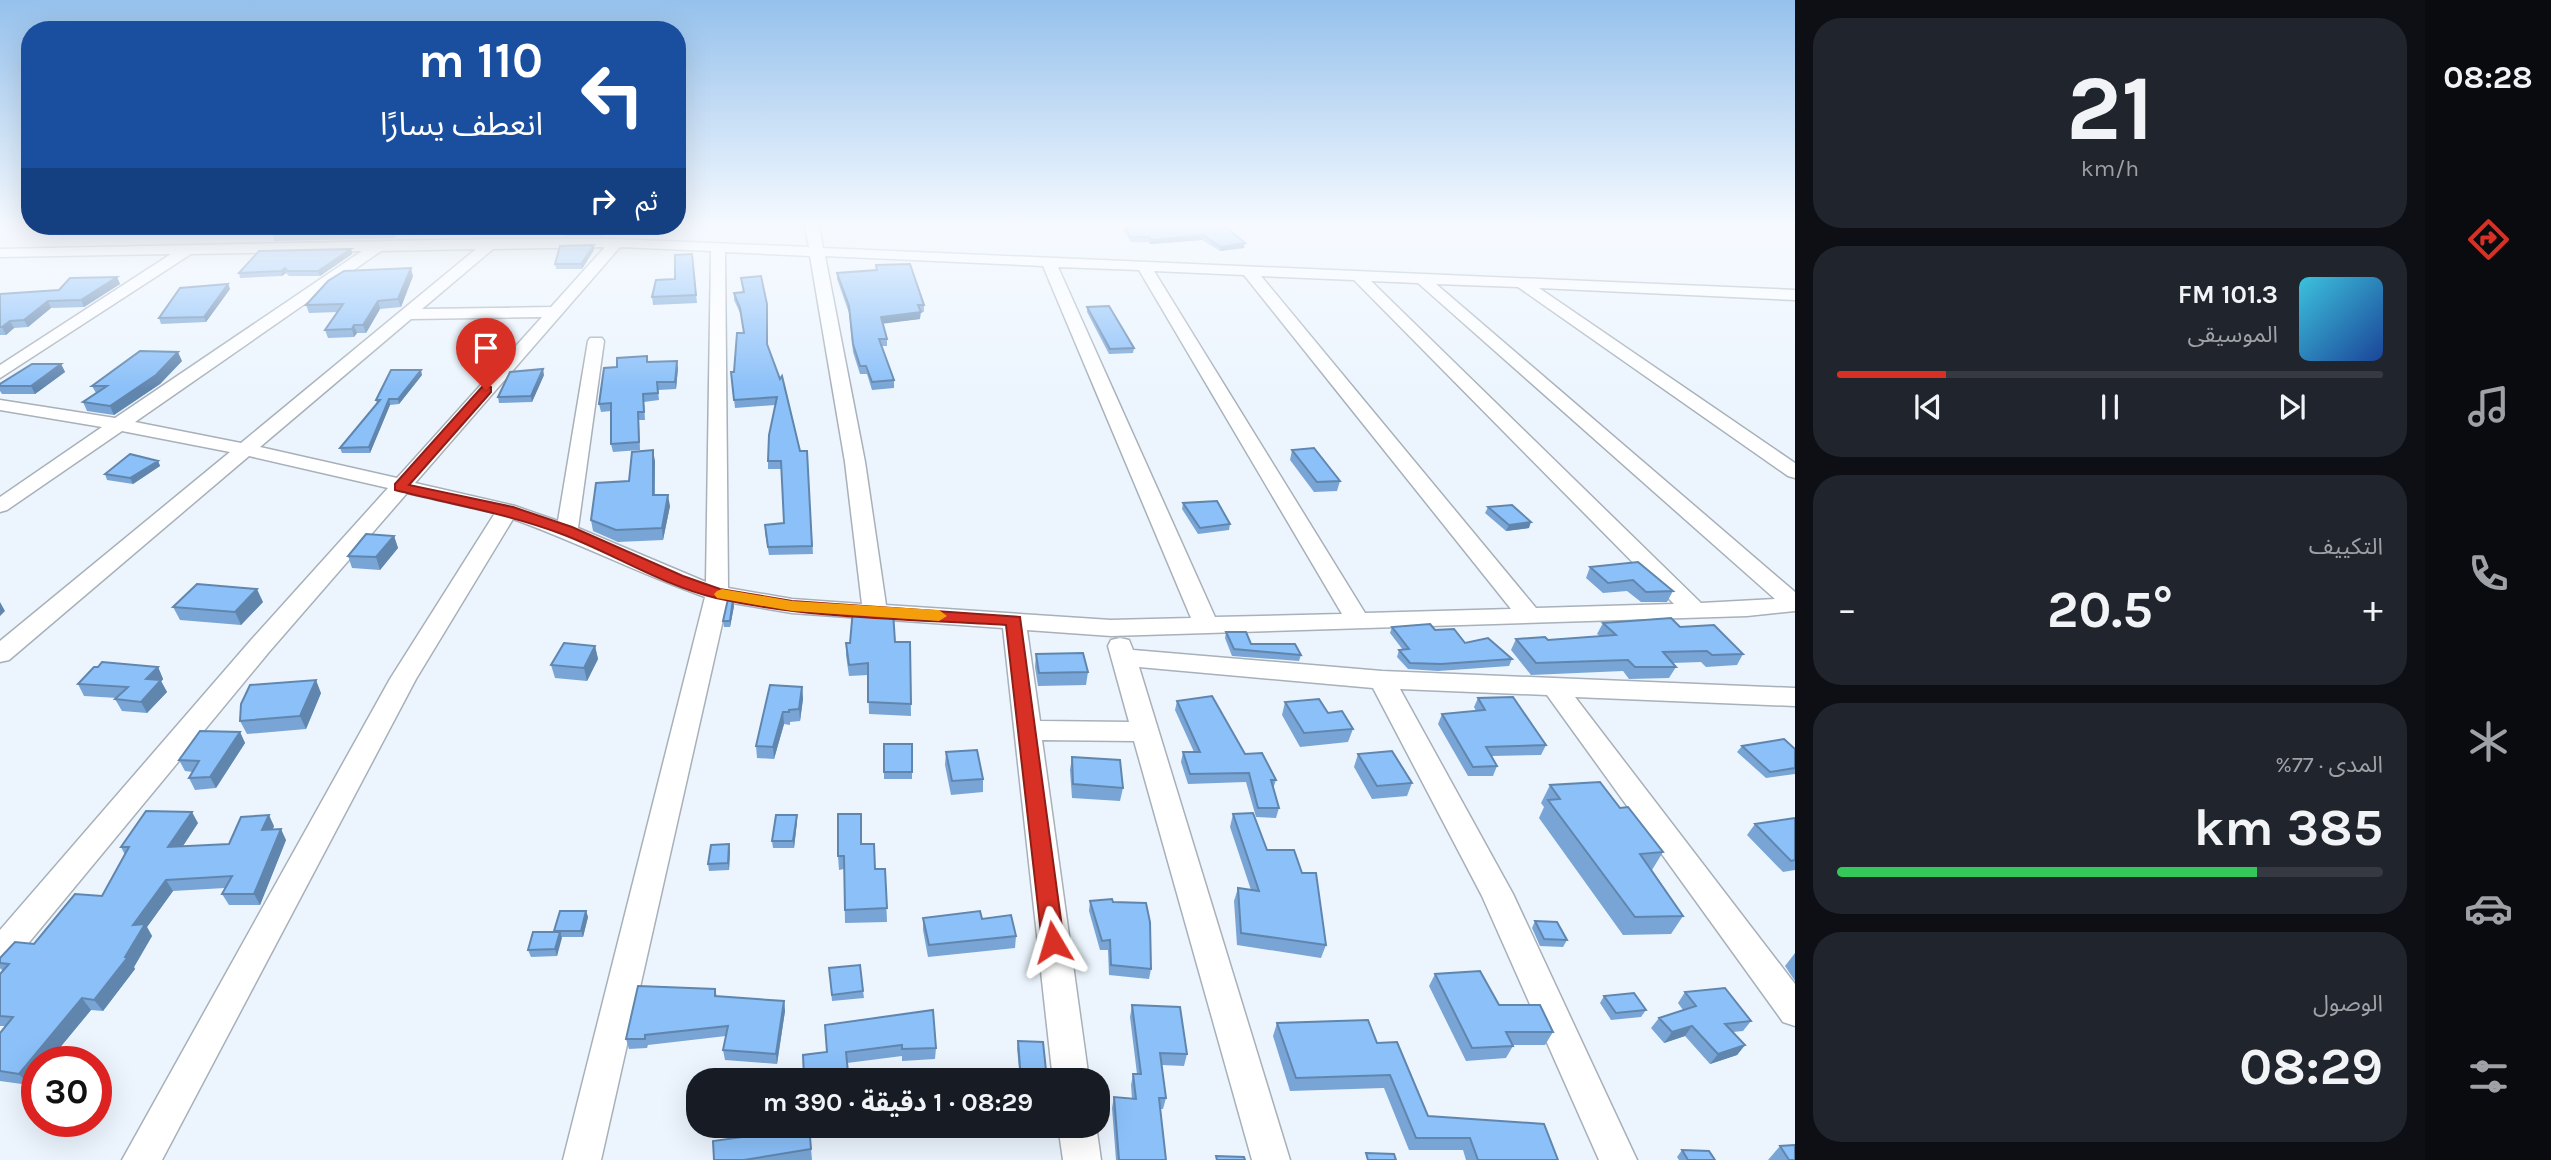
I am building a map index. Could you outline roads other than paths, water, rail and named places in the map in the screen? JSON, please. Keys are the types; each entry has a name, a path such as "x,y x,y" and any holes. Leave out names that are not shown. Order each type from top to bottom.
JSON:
{"street":[{"path":"0,373 142,280"},
{"path":"0,506 330,280"},
{"path":"0,654 248,450 448,280"},
{"path":"0,953 260,646 583,280"},
{"path":"582,1160 717,593 718,280"},
{"path":"821,280 853,450 875,611"},
{"path":"1056,280 1206,625"},
{"path":"1152,280 1357,620"},
{"path":"1256,280 1528,614"},
{"path":"1362,280 1694,610"},
{"path":"1423,280 1795,604"},
{"path":"1464,280 1795,295"},
{"path":"1522,283 1795,472"},
{"path":"408,314 555,312"},
{"path":"567,531 596,341"},
{"path":"0,405 248,450 508,510 567,531 678,580 717,593 792,606 1111,628 1694,610 1795,604"},
{"path":"141,1160 403,679 508,510"},
{"path":"1014,621 1069,1068"},
{"path":"1111,628 1116,633 1271,1160"},
{"path":"1123,657 1382,680 1795,697"},
{"path":"1382,680 1497,894 1618,1160"},
{"path":"1555,687 1795,1011"},
{"path":"1027,730 1144,732"},
{"path":"1079,1138 1082,1160"}]}
